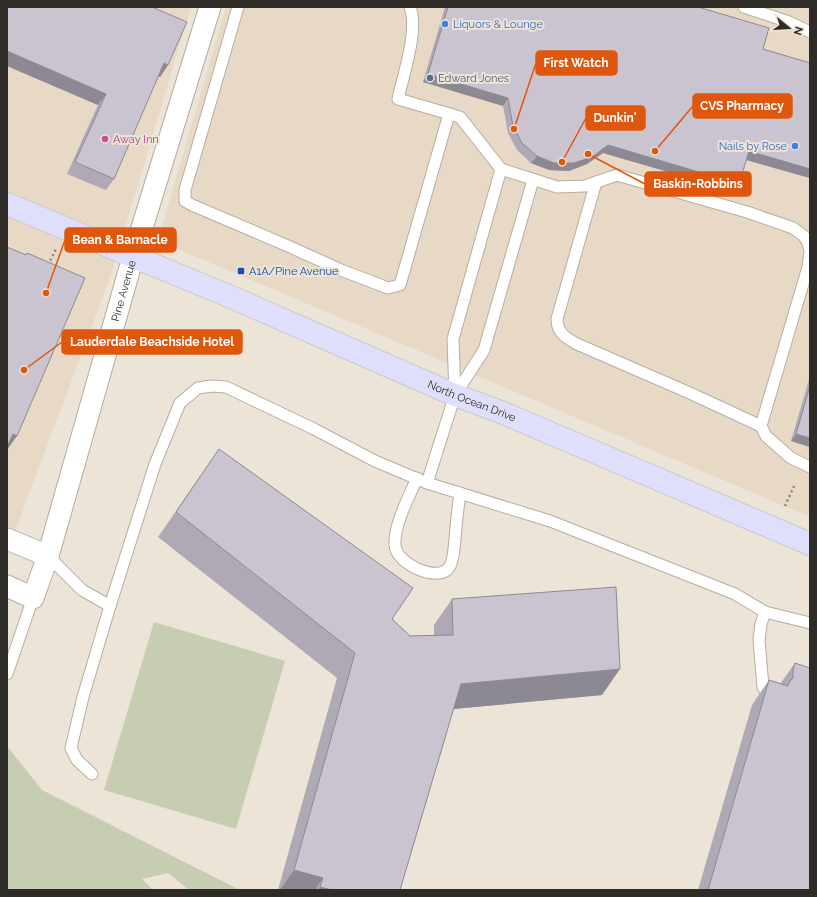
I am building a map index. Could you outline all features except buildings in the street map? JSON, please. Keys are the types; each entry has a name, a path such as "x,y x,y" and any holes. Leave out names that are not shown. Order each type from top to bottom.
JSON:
{"main road":[{"name":"North Ocean Drive","path":"7,204 238,300 455,395 501,412 810,544"}],"street":[{"name":"Pine Avenue","path":"33,598 48,556 133,257 210,7"},
{"path":"7,539 48,556"},
{"path":"7,586 33,598"}],"lane":[{"path":"238,7 186,190 185,201 192,205 233,224 374,283 388,288 400,285 449,114"},
{"path":"410,7 412,11 413,32 398,99 460,117 501,169 557,187 585,186 617,174 747,212 793,228 804,236 808,242 810,252 808,267 761,426"},
{"path":"744,7 789,22 810,32"},
{"path":"455,395 453,339 501,169"},
{"path":"460,493 452,556 449,567 441,572 425,572 414,568 397,553 395,545 397,529 403,510 422,480 455,395 484,350 533,180"},
{"path":"596,182 557,319 557,326 560,332 578,344 761,426 766,436 791,458 810,467"},
{"path":"92,774 77,760 71,748 83,697 110,606 156,464 180,403 198,388 212,386 226,387 314,429 374,460 422,480 550,521 735,594 765,612 810,623"},
{"path":"48,556 82,590 110,606"},
{"path":"7,674 33,598"},
{"path":"765,612 761,624 760,647 763,687 770,699"}],"path":[{"path":"46,269 56,249"},
{"path":"785,506 795,484"}],"shaded area":[{"path":"7,7 191,7 110,278 7,552"},
{"path":"226,7 810,7 810,517 173,247 161,229"}],"green space":[{"path":"154,622 285,661 236,829 104,790"},
{"path":"7,746 42,790 240,890 189,890 168,873 142,879 153,890 7,890"}],"place":[{"name":"Liquors & Lounge","path":"445,24"},
{"name":"Edward Jones","path":"430,78"},
{"name":"First Watch","path":"514,129"},
{"name":"Away Inn","path":"105,139"},
{"name":"Nails by Rose","path":"795,146"},
{"name":"CVS Pharmacy","path":"655,151"},
{"name":"Baskin-Robbins","path":"588,154"},
{"name":"Dunkin'","path":"562,162"},
{"name":"A1A/Pine Avenue","path":"241,271"},
{"name":"Bean & Barnacle","path":"46,293"},
{"name":"Lauderdale Beachside Hotel","path":"24,370"}]}
